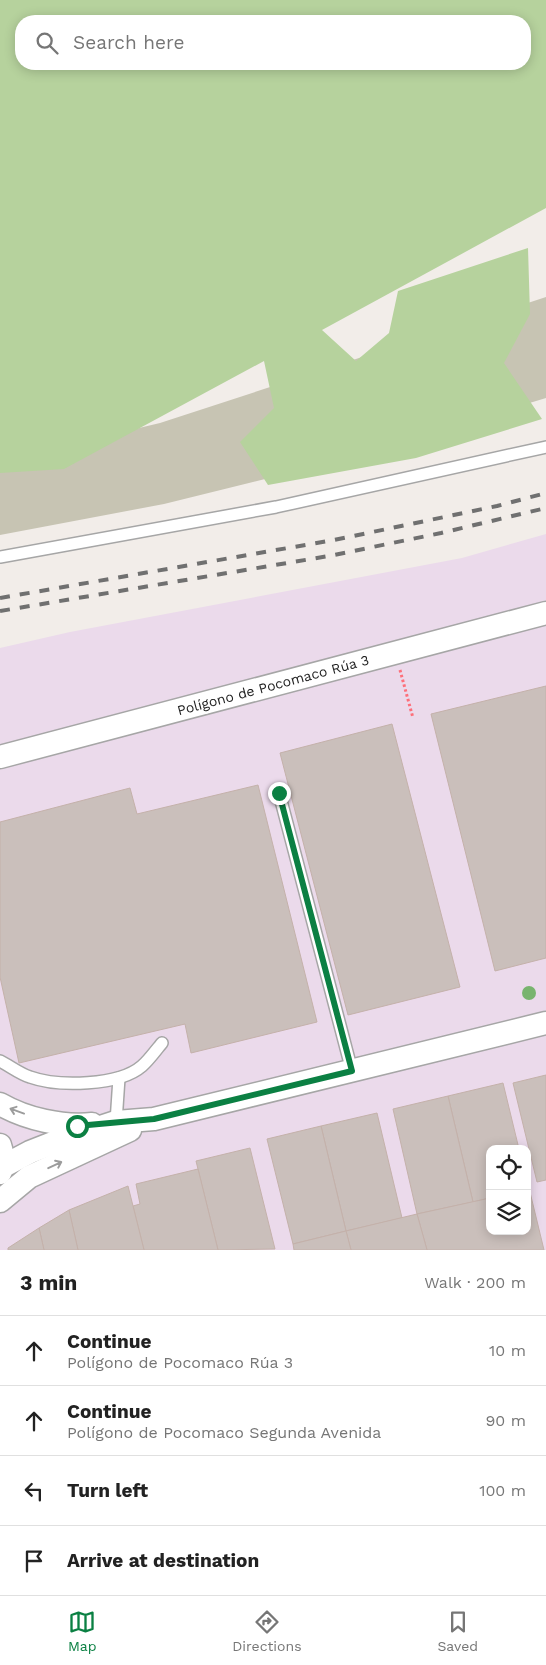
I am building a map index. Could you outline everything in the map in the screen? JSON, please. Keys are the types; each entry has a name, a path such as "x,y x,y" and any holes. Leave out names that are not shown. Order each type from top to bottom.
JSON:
{"street":[{"name":"Polígono de Pocomaco Rúa 3","path":"0,757 546,613"},
{"path":"0,1104 38,1119 77,1126 154,1119 546,1023"},
{"path":"0,1201 29,1177 154,1119"},
{"path":"1,1164 58,1141 116,1122"},
{"path":"1,1164 29,1177"}],"lane":[{"path":"0,557 276,507 546,447"},
{"path":"279,793 352,1071"},
{"path":"0,1061 29,1077 56,1084 81,1084 119,1078 141,1067 162,1043"},
{"path":"116,1122 119,1078"}],"path":[{"path":"395,653 412,718"}],"shaded area":[{"path":"546,297 546,398 338,461 164,504 0,535 0,461 160,423"},
{"path":"546,534 546,1250 0,1250 0,648 70,632 462,558"}],"green space":[{"path":"0,0 546,0 546,208 322,330 356,361 389,333 398,291 528,248 530,314 504,363 542,419 416,458 268,485 240,442 274,408 264,361 64,469 0,473"}],"building":[{"path":"546,686 546,958 495,971 431,714"},
{"path":"392,724 460,987 348,1015 280,753"},
{"path":"258,785 317,1022 191,1053 185,1024 19,1063 0,977 0,822 130,788 137,814"},
{"path":"546,1075 546,1180 537,1182 531,1157 531,1145 528,1145 513,1083"},
{"path":"503,1083 518,1145 486,1145 486,1199 473,1202 448,1096"},
{"path":"448,1096 473,1202 417,1214 393,1109"},
{"path":"377,1113 402,1218 346,1231 321,1126"},
{"path":"321,1126 346,1231 293,1244 267,1139"},
{"path":"250,1148 275,1249 218,1250 196,1161"},
{"path":"198,1169 218,1250 144,1250 133,1206 140,1204 136,1184"},
{"path":"128,1186 144,1250 78,1250 69,1210"},
{"path":"531,1196 544,1250 427,1250 417,1214 486,1199 486,1235 531,1235"},
{"path":"69,1210 78,1250 44,1250 39,1228"},
{"path":"417,1214 427,1250 351,1250 346,1231"},
{"path":"39,1228 44,1250 8,1250 8,1248"},
{"path":"346,1231 351,1250 294,1250 293,1244"}],"railway":[{"path":"0,598 334,540 497,506 546,493"},
{"path":"0,611 329,556 441,533 546,508"}],"route":[{"path":"77,1126 154,1119 352,1071 279,793"}]}
